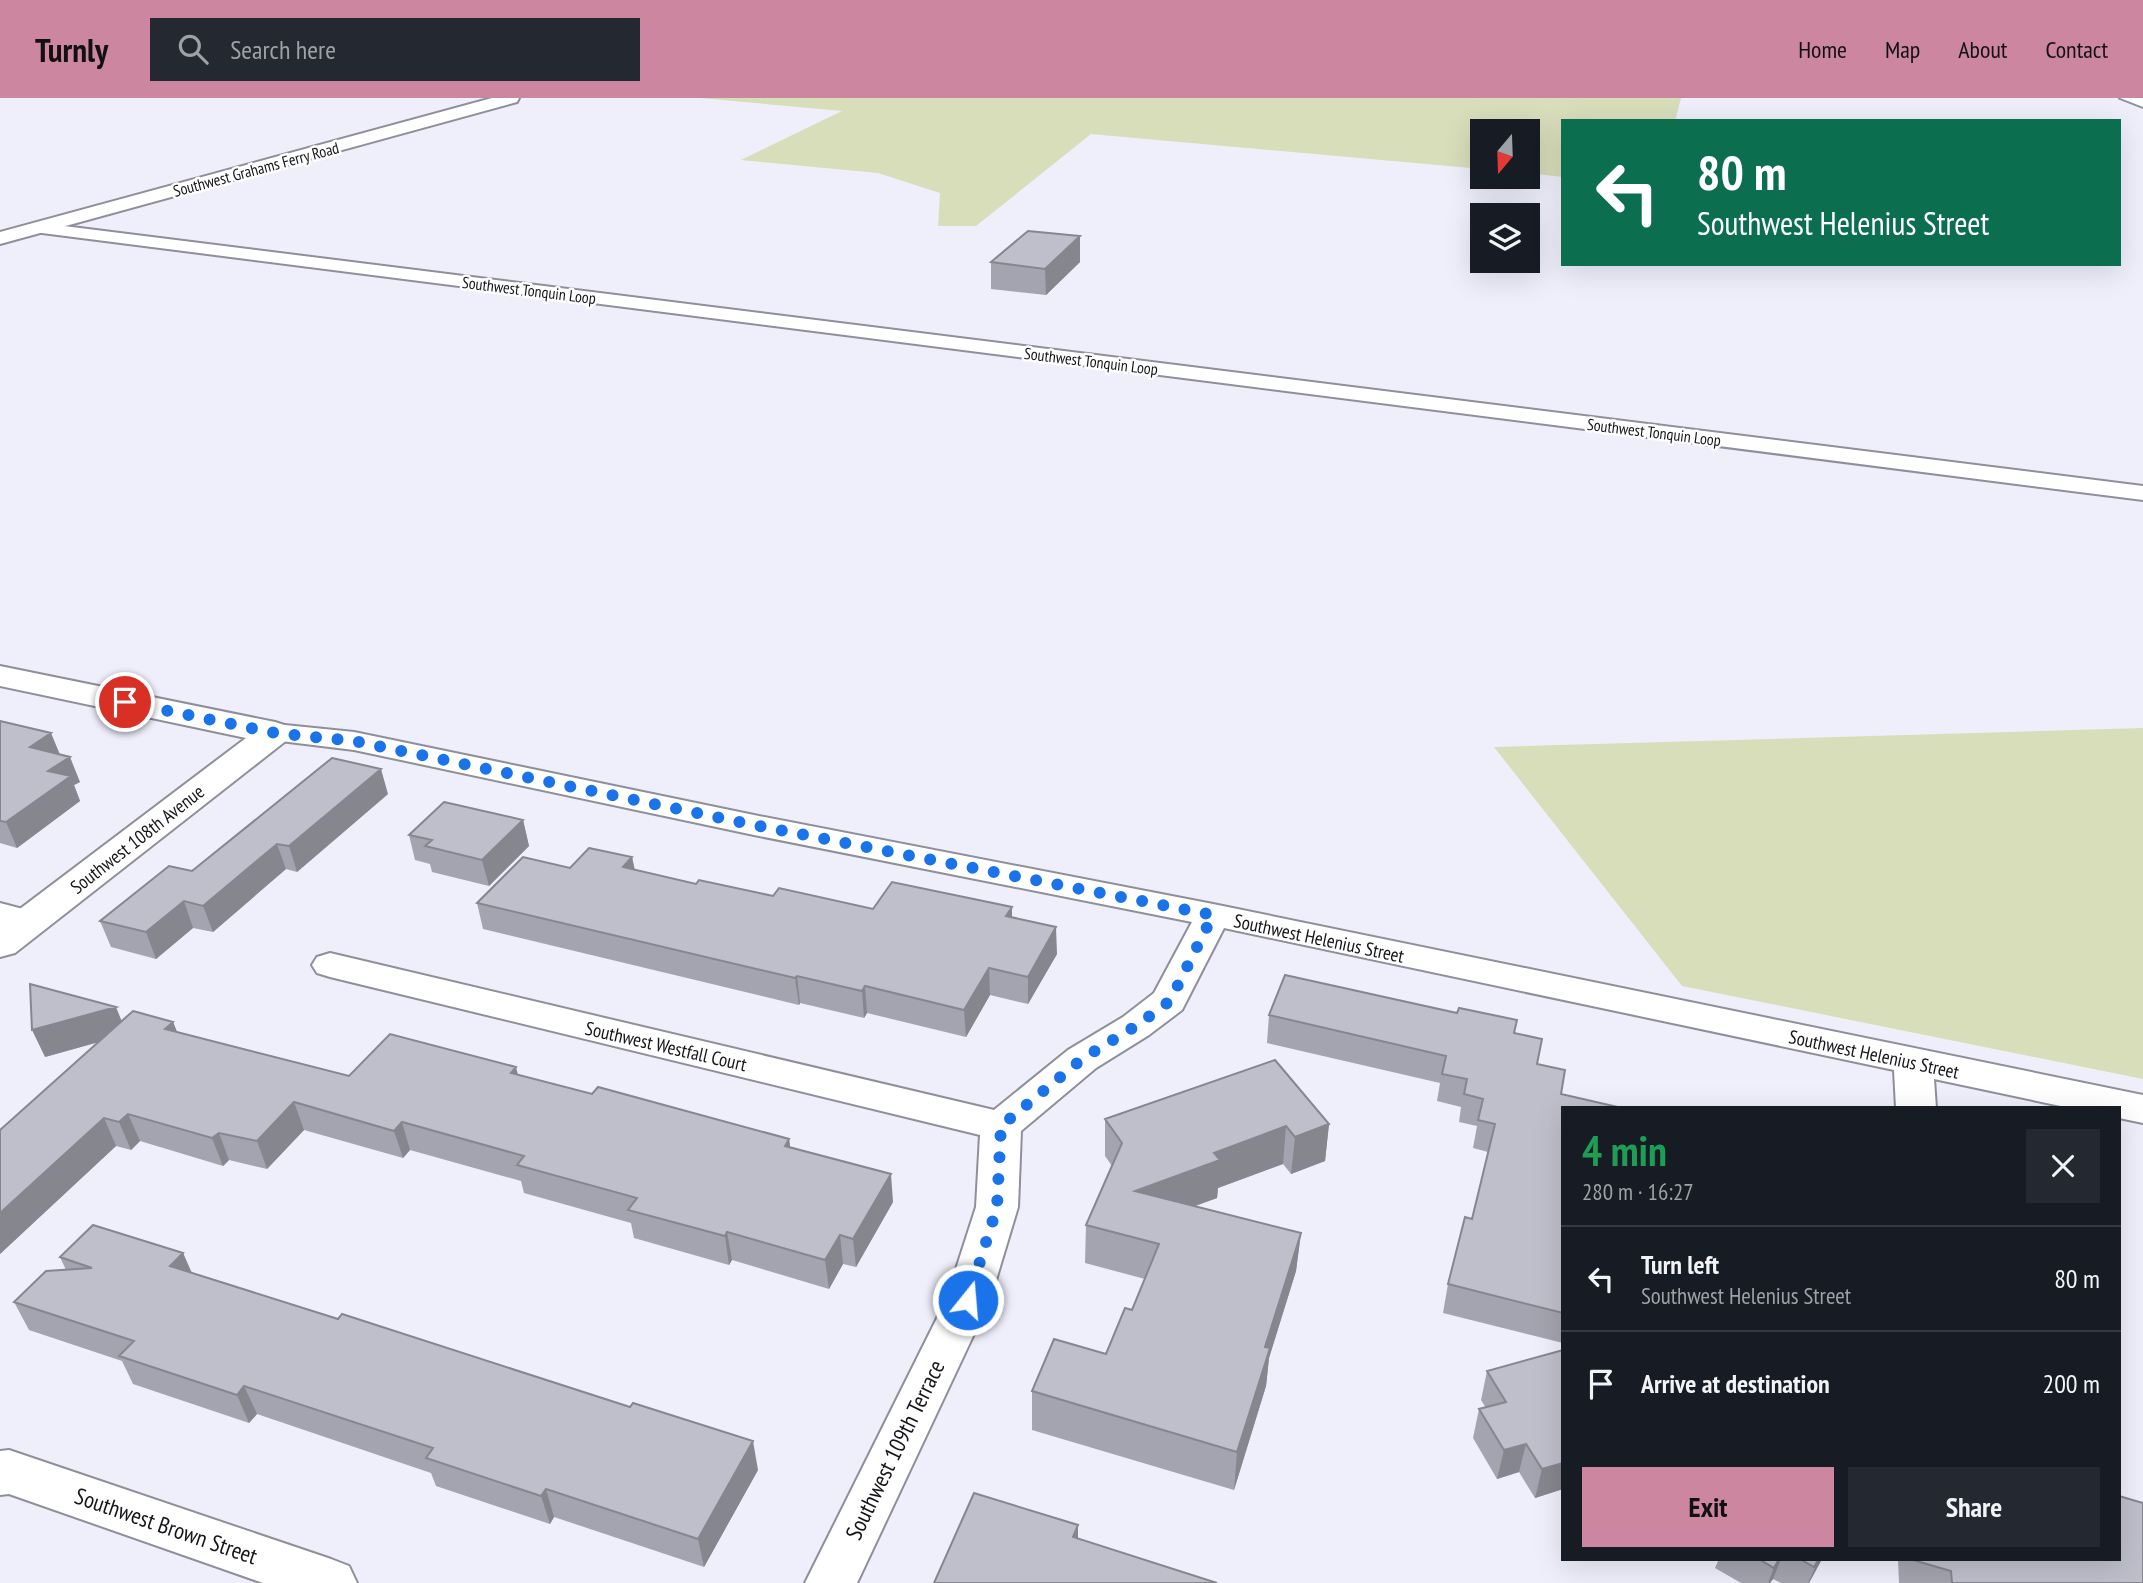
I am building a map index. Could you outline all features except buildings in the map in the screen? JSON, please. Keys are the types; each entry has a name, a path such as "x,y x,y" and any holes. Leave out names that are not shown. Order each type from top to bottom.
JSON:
{"street":[{"name":"Southwest Grahams Ferry Road","path":"0,239 511,98"},
{"path":"2127,98 2143,103"},
{"name":"Southwest Tonquin Loop","path":"40,228 2143,493"},
{"name":"Southwest Helenius Street","path":"0,676 275,733 354,741 754,825 1213,915 2143,1109"},
{"name":"Southwest 108th Avenue","path":"10,927 275,733"},
{"path":"1001,1126 1082,1059 1136,1026 1170,1001 1213,915"},
{"name":"Southwest Westfall Court","path":"330,965 1001,1126"},
{"path":"1913,1062 1916,1106"},
{"name":"Southwest 109th Terrace","path":"831,1583 968,1300 997,1207 1001,1126"},
{"name":"Southwest Brown Street","path":"0,1473 9,1472 331,1583"}],"green space":[{"path":"700,98 1681,98 1676,119 1561,119 1561,177 1540,174 1540,119 1470,119 1470,168 1091,134 976,226 938,226 940,193 878,173 741,160 842,111"},
{"path":"2143,728 2143,1079 1682,986 1494,747"}],"route":[{"path":"125,702 275,733 354,741 754,825 1213,915 1170,1001 1136,1026 1082,1059 1001,1126 997,1207 968,1300"}]}
